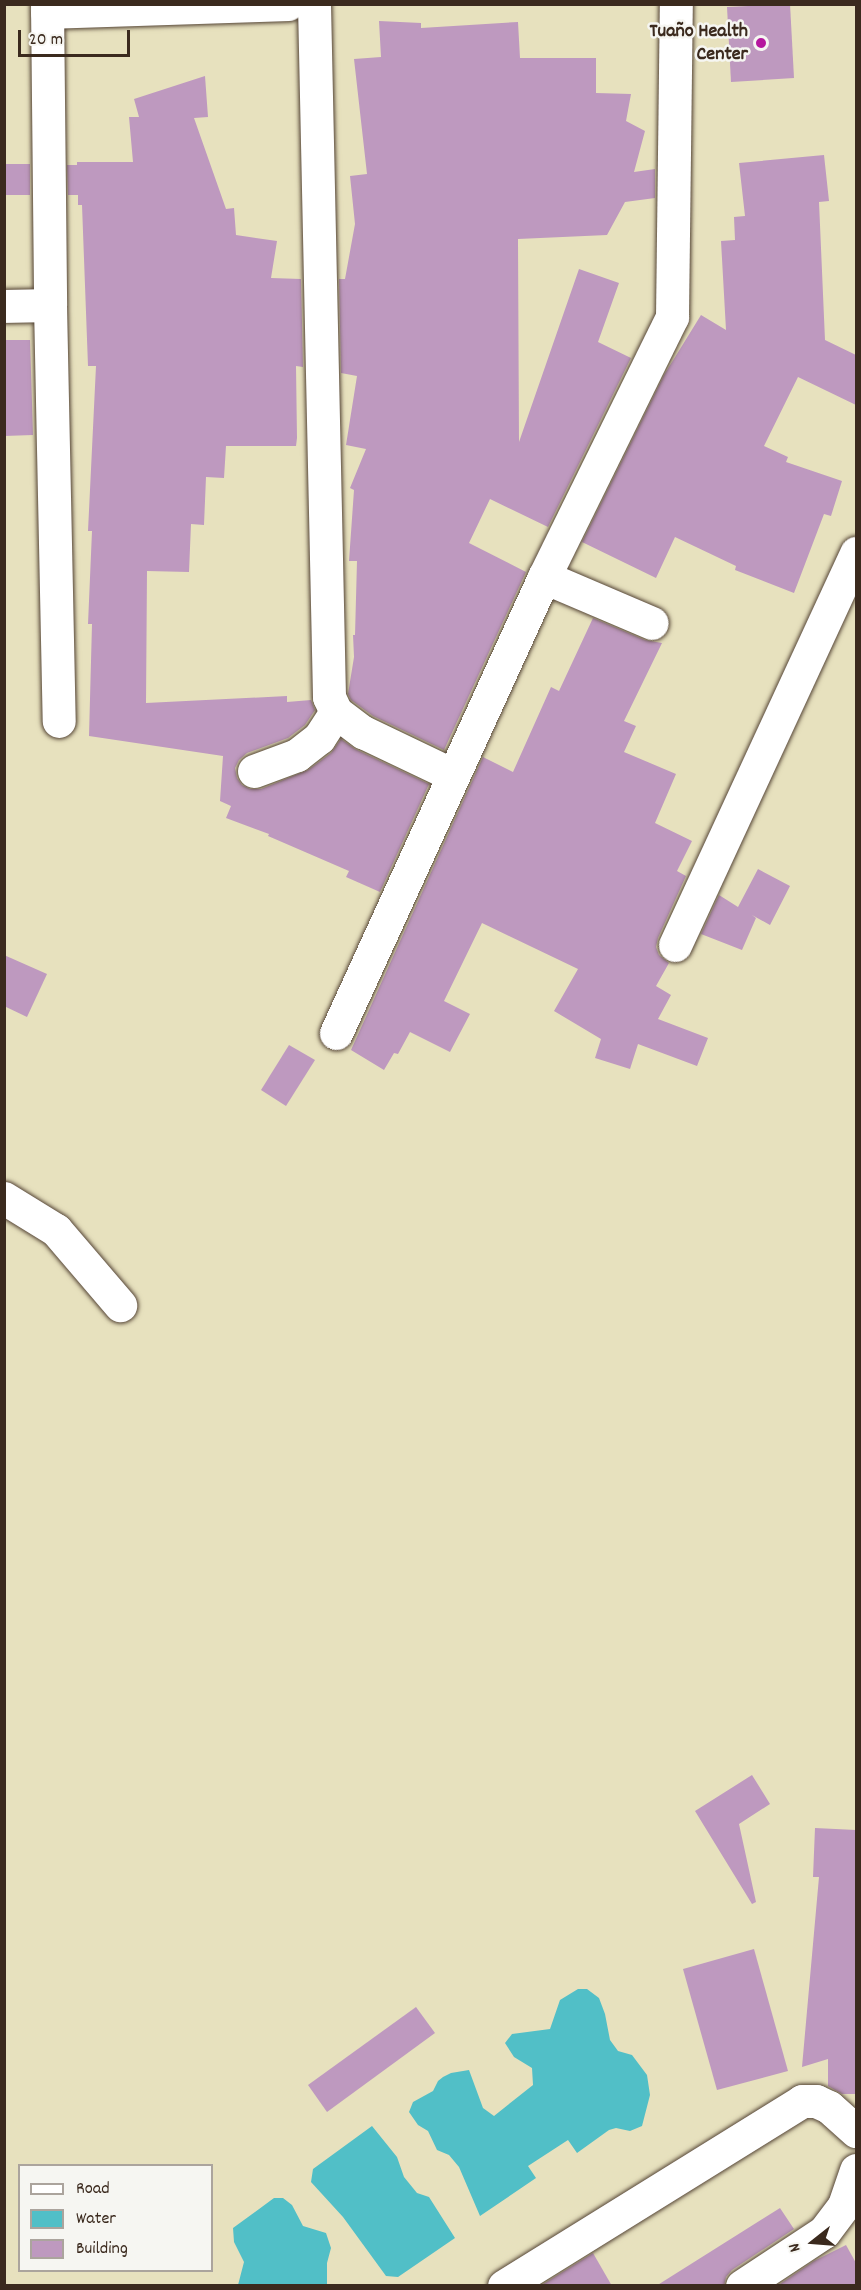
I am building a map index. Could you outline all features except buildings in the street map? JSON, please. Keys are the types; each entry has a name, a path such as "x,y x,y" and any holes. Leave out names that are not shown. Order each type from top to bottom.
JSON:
{"street":[{"path":"59,721 50,305 47,8 288,4"},
{"path":"314,4 329,697 336,712 363,732 453,775"},
{"path":"336,1033 544,577 672,317 676,4"},
{"path":"4,306 50,305"},
{"path":"675,945 856,553"},
{"path":"544,577 652,623"},
{"path":"255,771 297,755 319,738 336,712"},
{"path":"4,1198 56,1230 120,1305"},
{"path":"504,2286 802,2102 816,2101 829,2107 856,2131"},
{"path":"742,2286 824,2232 850,2212 856,2169"}],"water":[{"path":"578,1989 587,1989 599,1998 610,2040 618,2051 632,2055 647,2075 650,2095 642,2126 630,2131 616,2128 609,2130 577,2153 568,2140 528,2166 536,2178 480,2216 459,2167 449,2155 437,2150 428,2131 418,2125 409,2112 413,2102 433,2091 443,2077 469,2070 483,2108 494,2116 533,2085 532,2068 514,2057 505,2043 512,2034 550,2029 560,2000"},
{"path":"372,2126 397,2157 404,2177 417,2193 429,2197 455,2238 398,2277 386,2276 343,2217 311,2182 313,2169"},
{"path":"274,2198 283,2198 292,2205 303,2226 326,2233 331,2248 327,2263 327,2285 238,2285 244,2262 234,2242 233,2228"}],"place":[{"name":"Tuaño Health Center","path":"761,43"}]}
